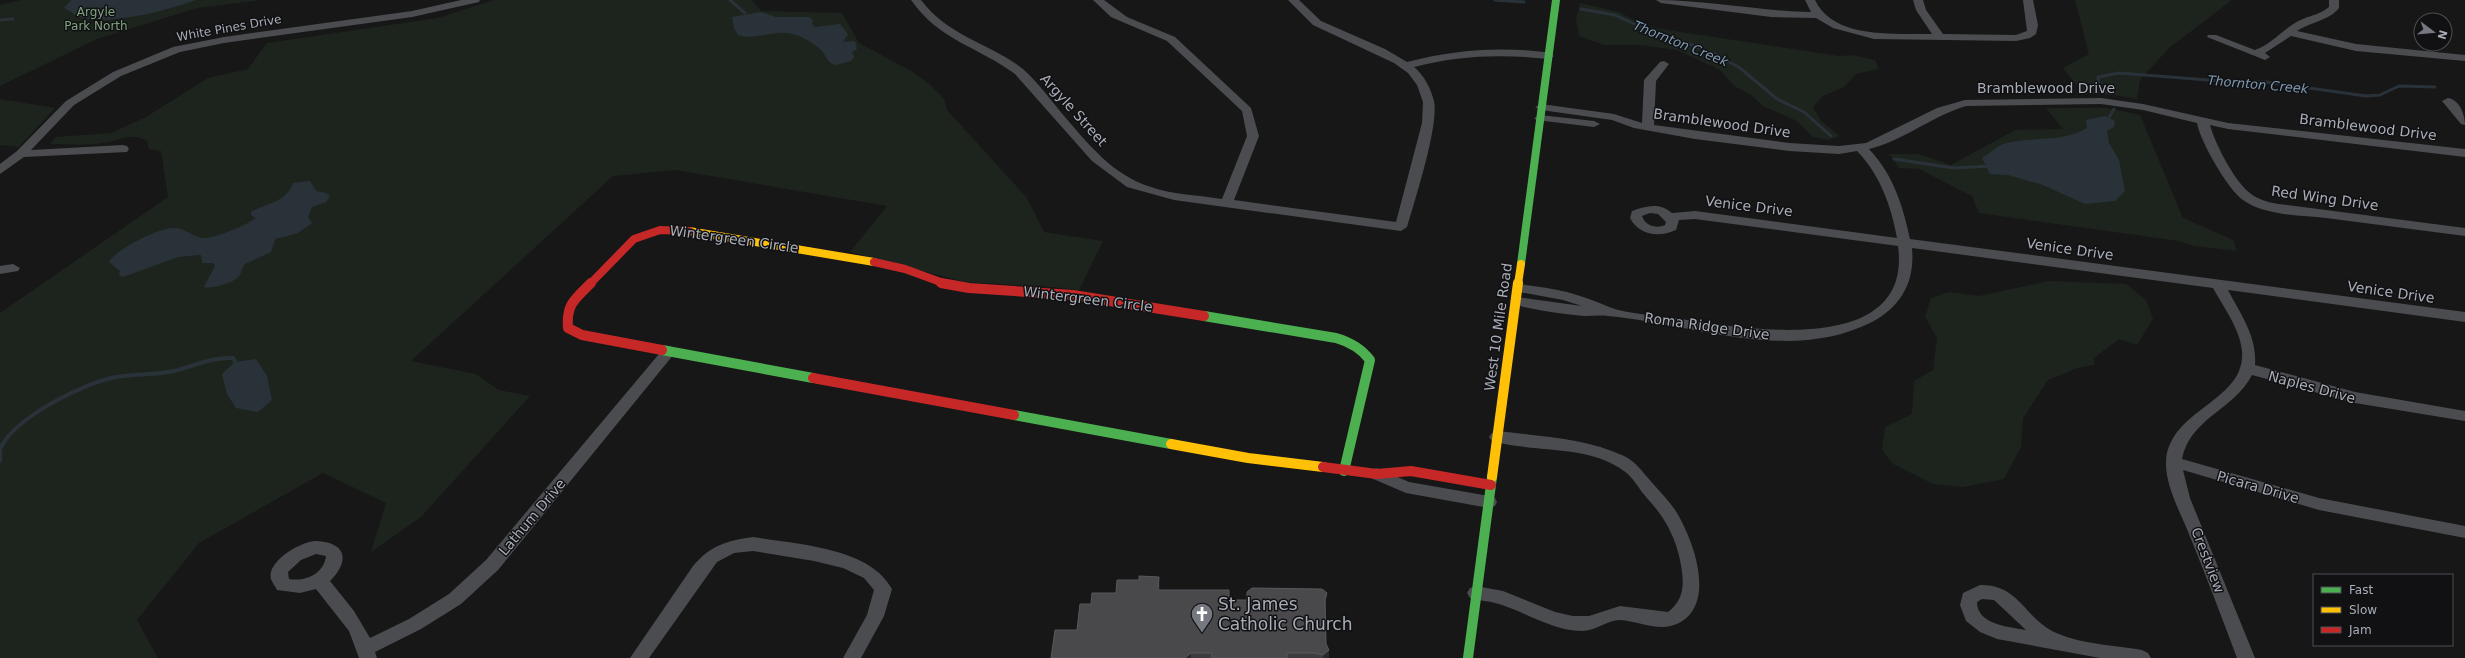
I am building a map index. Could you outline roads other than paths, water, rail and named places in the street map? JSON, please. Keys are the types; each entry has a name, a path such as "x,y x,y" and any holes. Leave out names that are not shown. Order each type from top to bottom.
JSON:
{"street":[{"name":"White Pines Drive","path":"0,170 21,154 58,113 70,103 117,74 177,49 224,40 412,14 475,0"},
{"name":"Argyle Street","path":"916,0 940,28 966,44 989,53 1019,72 1082,143 1118,176 1134,185 1155,192 1227,203 1401,227 1430,111 1425,86 1411,70"},
{"path":"1098,0 1115,16 1160,32 1171,39 1247,110 1253,136 1227,203"},
{"path":"1293,0 1317,23 1386,53 1411,70 1458,62 1484,55 1548,60"},
{"name":"West 10 Mile Road","path":"1468,658 1488,502 1518,294 1556,0"},
{"path":"1661,0 1771,14 1818,15 1840,27 1874,36 2016,38 2026,36 2032,32 2033,25 2028,0"},
{"path":"1810,0 1818,15"},
{"path":"1918,0 1922,10 1939,36"},
{"path":"2256,53 2291,33 2304,22 2331,12 2334,8 2334,0"},
{"path":"2291,33 2344,47 2424,56 2465,58"},
{"path":"2212,37 2268,58"},
{"path":"1648,128 1650,80 1664,64"},
{"name":"Bramblewood Drive","path":"1541,113 1619,127 1634,125 1789,147 1839,150 1860,147 1884,140 1948,107 1972,102 2101,101 2143,107 2203,121 2250,128 2465,153"},
{"path":"2448,101 2465,122"},
{"name":"Red Wing Drive","path":"2203,121 2204,127 2236,187 2247,198 2258,203 2286,209 2465,232"},
{"name":"Roma Ridge Drive","path":"1518,294 1583,311 1608,311 1746,334 1783,336 1832,332 1859,323 1891,303 1899,293 1906,271 1904,243 1889,186 1875,162 1860,147"},
{"path":"21,154 123,149"},
{"name":"Venice Drive","path":"1671,217 1695,215 2465,318"},
{"name":"Wintergreen Circle","path":"1344,471 1370,360 1366,352 1356,345 1323,335 1073,295 969,288 937,282 905,269 870,260 677,229 660,229 645,233 634,239 578,296 568,310 566,318 568,328 582,335 1248,458 1344,471 1377,474 1411,471 1491,485"},
{"path":"2174,462 2178,442 2189,426 2241,384 2248,368 2249,351 2246,341 2219,286"},
{"name":"Lathum Drive","path":"367,653 455,599 492,565 669,352"},
{"name":"Naples Drive","path":"2248,368 2303,387 2344,397 2465,416"},
{"path":"1476,593 1501,598 1556,619 1583,624 1602,621 1617,612 1665,621 1674,618 1688,601 1690,589 1691,574 1672,518 1630,466 1612,457 1551,444 1497,437"},
{"name":"Picara Drive","path":"2174,462 2319,504 2465,532"},
{"name":"Crestview","path":"2174,462 2185,502 2246,658"},
{"name":"Wintergreen Circle","path":"1377,474 1406,487 1488,502"},
{"path":"640,658 699,570 711,557 731,547 753,544 840,560 870,573 883,589 875,616 852,658"},
{"path":"318,580 330,592 360,634 367,653"},
{"path":"2073,645 2046,636 2032,625 2013,604 2004,598 1982,592 1969,598 1968,606 1971,615 1992,630 2142,658"}],"waterway":[{"path":"730,0 745,13"},
{"name":"Thornton Creek","path":"1495,0 1524,2"},
{"name":"Thornton Creek","path":"1581,9 1615,15 1658,35 1687,43 1719,56 1740,68 1777,99 1804,112 1831,136"},
{"name":"Thornton Creek","path":"0,20 13,19"},
{"name":"Thornton Creek","path":"2107,92 2099,86 2098,77 2119,73 2233,82 2266,82 2366,96 2380,95 2399,86 2435,87"},
{"name":"Thornton Creek","path":"2107,121 2114,109"},
{"name":"Thornton Creek","path":"1894,159 1954,168 1991,166"},
{"path":"0,449 8,437 34,414 68,394 86,386 116,377 174,371 218,359 233,358 235,362"},
{"path":"0,450 0,461"}],"place":[{"name":"St. James Catholic Church","path":"1202,634"}],"park label":[{"name":"Argyle Park North","path":"96,19"}]}
